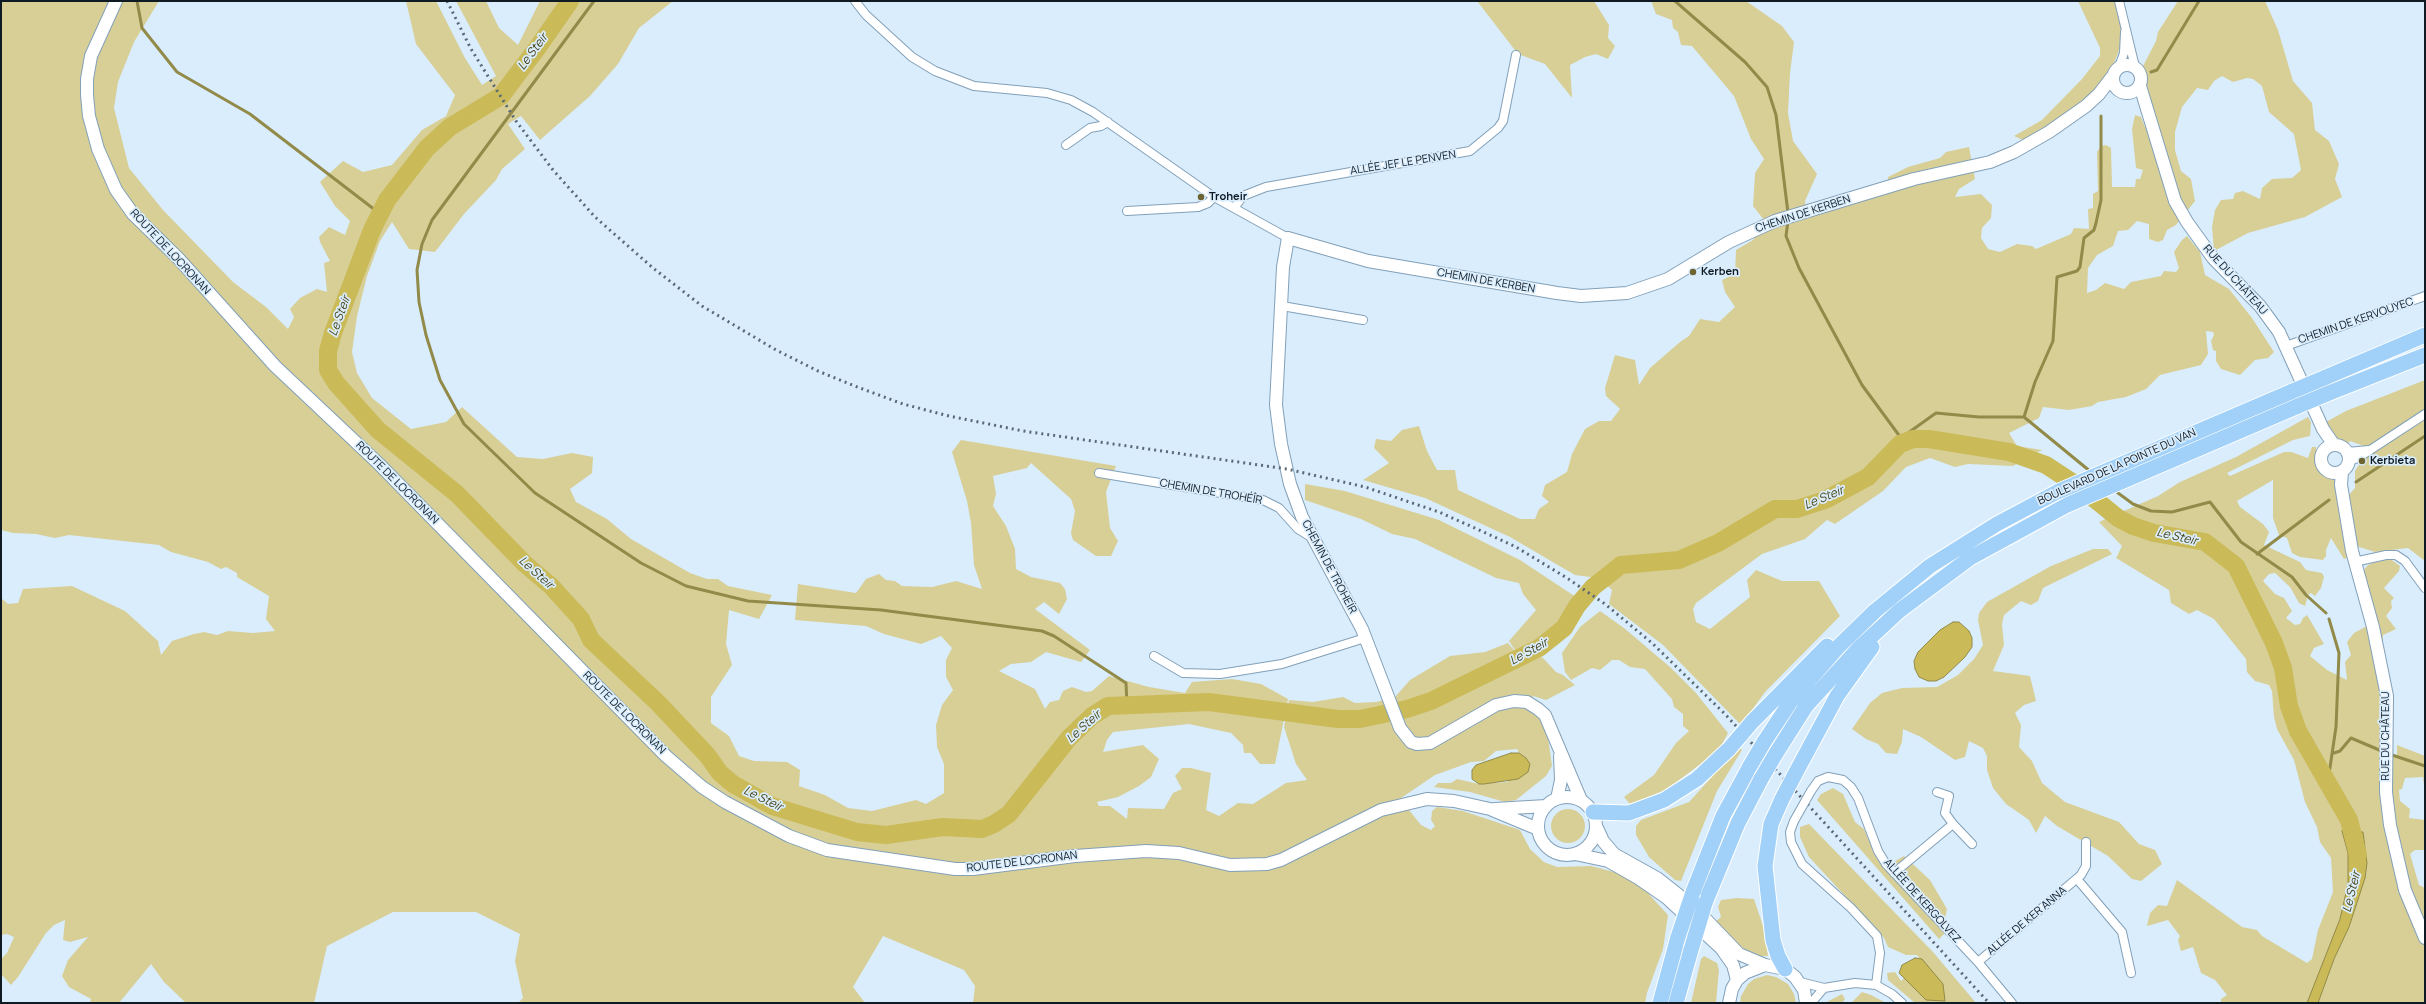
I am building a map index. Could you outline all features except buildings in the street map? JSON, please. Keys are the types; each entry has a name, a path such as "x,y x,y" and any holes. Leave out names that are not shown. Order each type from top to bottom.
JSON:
{"highway":[{"name":"BOULEVARD DE LA POINTE DU VAN","path":"1660,1003 1678,937 1693,892 1723,816 1750,766 1791,701 1829,657 1875,611 1930,566 1997,524 2057,492 2425,335"},
{"name":"BOULEVARD DE LA POINTE DU VAN","path":"1676,1003 1705,903 1738,823 1774,755 1806,706 1882,626 1920,593 1970,558 2067,505 2173,458 2425,355"},
{"path":"1593,812 1628,813 1664,800 1697,779 1729,748 1819,653 1862,616 1930,566"},
{"path":"1785,969 1778,956 1773,940 1765,866 1771,824 1782,799 1829,710 1854,671 1920,593"}],"street":[{"name":"ROUTE DE LOCRONAN","path":"116,1 91,56 87,79 87,96 89,116 98,149 116,190 134,214 178,258 275,366 379,464 666,756 702,787 725,802 789,836 827,850 938,867 967,869 1076,856 1146,851 1179,853 1230,865 1255,866 1281,860 1364,818 1410,801 1440,799 1490,809 1538,829"},
{"path":"855,1 866,15 912,57 947,77 983,88 1047,93 1071,100 1108,122 1214,196 1288,238"},
{"path":"2119,1 2125,27 2132,46 2135,67 2141,76 2140,86 2123,92"},
{"path":"2125,27 2124,53 2119,67 2112,77 2123,92 2145,106"},
{"name":"ALLÉE JEF LE PENVEN","path":"1234,208 1243,196 1266,187 1470,151 1498,128 1502,121 1516,55"},
{"path":"2119,67 2126,65 2135,67"},
{"name":"CHEMIN DE KERBEN","path":"1288,238 1368,261 1478,278 1556,293 1581,296 1627,293 1668,279 1729,242 1775,221 1914,180 1978,165 2008,155 2045,135 2099,94 2112,77"},
{"name":"RUE DU CHÂTEAU","path":"2140,86 2170,188 2183,216 2213,258 2272,322 2286,346 2323,429 2329,448 2322,462 2329,471"},
{"name":"CHEMIN DE KERBEN","path":"2099,94 2123,92"},
{"path":"1066,145 1090,128 1101,126 1108,122"},
{"path":"1127,211 1198,207 1208,203 1214,196"},
{"name":"CHEMIN DE TROHEÏR","path":"1288,238 1284,267 1276,405 1277,428 1290,484 1311,537 1348,602 1365,638 1400,728 1411,742 1418,744 1430,743 1486,709 1507,702 1520,701 1533,705 1544,715 1581,800"},
{"name":"CHEMIN DE KERVOUYEC","path":"2286,346 2425,296"},
{"path":"1282,306 1363,320"},
{"path":"2341,485 2329,471 2346,461 2358,458 2425,414"},
{"path":"2329,448 2343,447 2346,461"},
{"name":"RUE DU CHÂTEAU","path":"2346,461 2341,485 2354,562 2373,628 2385,683 2387,801 2396,855 2405,890 2425,938"},
{"name":"CHEMIN DE TROHÉÎR","path":"1099,472 1263,500 1279,508 1298,529 1311,537"},
{"path":"2354,562 2386,555 2396,555 2405,561 2425,588"},
{"path":"1154,656 1183,673 1220,674 1282,664 1365,638"},
{"name":"CHEMIN DE TROHEÏR","path":"1557,799 1561,773 1559,748"},
{"name":"ALLÉE DE KERGOLVEZ","path":"1876,985 1880,953 1878,936 1855,911 1802,864 1791,842 1790,832 1794,821 1818,781 1828,777 1843,780 1851,787 1858,798 1878,851 1894,873 1978,962 2012,1003"},
{"path":"1937,792 1949,796 1946,813 1953,824 1972,844"},
{"path":"1737,980 1733,965 1721,948 1667,898 1638,878 1608,861 1575,854 1560,855 1552,851 1543,842 1538,829 1539,817 1546,806 1557,799 1569,797 1581,800 1593,812 1597,828 1603,841 1614,854 1657,878 1695,908 1739,954 1765,965 1785,969 1800,982 1804,990 1806,1003"},
{"name":"ROUTE DE LOCRONAN","path":"1490,809 1546,806"},
{"path":"1894,873 1953,824"},
{"path":"1575,854 1591,844 1597,828"},
{"name":"ALLÉE DE KER ANNA","path":"1978,962 2077,879 2086,869 2086,842"},
{"name":"ALLÉE DE KER ANNA","path":"2077,879 2122,932 2131,973"},
{"path":"1729,1003 1732,990 1737,980 1745,973 1765,965"},
{"path":"1800,982 1824,988 1855,983 1876,985 1892,994 1902,1003"},
{"path":"1811,1003 1824,988"}],"shaded area":[{"path":"1,1 159,1 134,42 118,82 114,108 129,168 163,210 233,282 266,307 288,329 294,317 290,309 300,298 317,289 327,292 324,263 330,261 319,237 329,227 345,235 350,221 335,206 320,182 343,161 363,172 392,165 422,130 446,116 455,95 416,44 406,1 436,1 465,58 482,85 496,76 456,1 486,1 499,28 518,45 540,1 673,1 639,28 618,64 590,96 540,140 521,116 508,124 525,149 502,169 496,180 464,214 435,252 409,249 392,222 380,241 367,276 357,316 352,352 357,373 372,398 411,429 446,422 462,407 517,457 543,459 572,453 593,457 592,473 570,489 576,502 607,519 631,539 690,573 707,579 718,579 728,586 772,595 759,619 729,610 726,644 732,665 711,697 711,723 729,736 739,756 754,761 787,762 800,770 799,786 825,795 848,808 872,811 916,800 926,804 944,793 944,764 937,747 936,725 942,705 953,690 946,677 946,660 952,648 941,636 921,644 884,634 866,626 795,620 798,584 856,593 866,579 879,574 886,580 895,581 902,586 932,587 956,581 982,589 974,565 971,523 967,501 952,452 961,440 1116,466 1106,492 1110,528 1118,541 1111,556 1096,556 1073,540 1071,533 1075,511 1071,499 1031,463 1027,468 993,476 996,494 993,506 1006,526 1015,549 1016,569 1031,577 1060,583 1065,589 1067,599 1059,614 1044,602 1035,609 1090,650 1081,662 1046,652 1031,662 1011,664 999,671 1035,689 1045,709 1050,702 1059,700 1063,691 1072,687 1086,692 1092,691 1109,676 1149,687 1185,693 1192,682 1232,679 1261,684 1288,699 1275,764 1260,764 1251,753 1244,753 1243,745 1231,733 1189,724 1113,732 1107,740 1103,752 1143,745 1159,759 1151,777 1139,786 1118,797 1097,802 1099,806 1110,806 1127,819 1128,808 1164,809 1173,793 1182,789 1175,776 1182,768 1191,768 1211,773 1206,810 1219,816 1238,803 1253,804 1286,783 1307,780 1296,764 1284,727 1289,700 1313,702 1343,697 1355,703 1376,702 1395,697 1410,680 1450,656 1485,652 1508,643 1525,663 1542,657 1556,672 1563,675 1575,685 1546,700 1533,696 1531,701 1516,706 1530,707 1539,713 1547,730 1552,766 1546,776 1516,800 1505,802 1470,792 1434,787 1438,783 1451,783 1457,779 1479,784 1507,782 1526,758 1519,753 1517,749 1496,751 1484,761 1471,762 1435,775 1376,815 1409,810 1421,825 1431,830 1435,826 1431,820 1432,811 1437,807 1463,811 1520,830 1530,849 1544,862 1557,867 1591,866 1618,873 1645,890 1668,915 1663,949 1647,993 1645,1003 973,1003 975,986 964,970 883,936 853,987 865,1003 518,1003 523,998 515,961 520,934 476,912 393,912 327,946 314,1003 186,1003 164,982 151,964 119,1003 90,1003 91,999 69,987 62,976 68,960 88,937 70,942 63,940 65,920 54,925 46,933 18,977 11,985 1,974 1,959 7,953 14,937 7,934 1,935 1,598 8,604 18,603 23,589 72,586 125,611 158,641 161,655 172,641 194,634 204,632 217,635 228,631 253,633 275,631 266,619 269,596 237,577 237,573 226,567 221,569 208,562 171,552 159,545 69,535 55,538 36,534 13,533 1,530"},
{"path":"1477,1 1594,1 1609,25 1608,38 1615,46 1608,59 1596,54 1585,57 1570,65 1572,98 1545,64 1518,54"},
{"path":"1651,1 1746,1 1782,26 1794,42 1790,73 1788,113 1793,141 1817,174 1805,201 1807,216 1887,193 1888,177 1908,167 1940,158 1946,152 1969,147 1975,179 1959,189 1955,197 1981,194 1992,205 1991,218 1982,228 1981,238 1988,249 2000,252 2017,244 2032,246 2036,249 2071,234 2074,228 2089,229 2088,209 2093,208 2093,194 2098,191 2097,152 2101,146 2106,145 2111,148 2112,187 2135,187 2136,179 2140,179 2143,170 2136,168 2132,129 2135,115 2141,117 2145,127 2152,122 2146,78 2142,68 2156,41 2158,32 2178,1 2265,1 2278,30 2293,81 2312,103 2315,130 2329,141 2339,164 2335,179 2342,197 2305,217 2248,233 2214,251 2212,227 2215,210 2221,200 2233,199 2235,193 2243,191 2260,199 2262,188 2272,179 2292,178 2301,170 2294,134 2269,112 2262,86 2253,79 2247,78 2233,82 2222,76 2214,81 2208,90 2197,88 2182,107 2175,132 2175,150 2181,171 2191,179 2195,201 2176,225 2167,230 2163,240 2158,242 2149,239 2149,224 2137,221 2128,230 2118,231 2113,246 2097,255 2088,268 2087,293 2096,290 2105,283 2124,289 2131,282 2161,276 2164,271 2176,272 2179,268 2174,252 2182,240 2187,236 2200,252 2205,275 2229,289 2252,318 2274,352 2268,358 2255,360 2240,375 2221,369 2216,361 2216,351 2213,350 2211,341 2214,335 2213,332 2206,331 2208,354 2201,365 2160,375 2146,389 2126,397 2098,402 2092,406 2069,410 2043,407 2039,418 2009,433 2017,446 2042,450 2013,466 1968,464 1955,467 1930,458 1906,467 1883,491 1835,524 1827,520 1805,539 1762,554 1696,603 1693,609 1696,622 1710,629 1750,597 1747,580 1756,570 1782,581 1819,581 1840,616 1765,692 1741,725 1663,645 1609,604 1612,590 1598,578 1575,575 1510,537 1425,498 1363,480 1389,463 1374,448 1376,439 1391,441 1402,430 1419,426 1427,451 1437,470 1455,470 1458,490 1520,519 1535,519 1539,509 1549,502 1542,496 1545,485 1567,472 1572,454 1585,429 1599,421 1611,421 1620,409 1606,396 1605,388 1615,355 1635,360 1639,385 1650,368 1689,336 1700,319 1719,322 1735,307 1725,292 1722,280 1735,274 1736,250 1753,240 1764,220 1753,206 1755,173 1764,159 1751,139 1734,96 1692,46 1681,45 1678,32 1673,28 1672,20 1656,14"},
{"path":"2078,1 2116,1 2123,27 2122,43 2114,63 2102,83 2068,116 2025,141 2014,136 2042,120 2082,79 2100,56 2100,48"},
{"path":"2425,380 2425,561 2408,548 2375,552 2356,546 2349,557 2344,559 2331,538 2326,550 2326,556 2323,560 2300,557 2292,553 2287,538 2279,535 2273,518 2273,480 2237,501 2240,507 2263,524 2269,532 2264,545 2300,562 2306,570 2322,573 2324,577 2321,588 2315,596 2311,593 2308,595 2305,606 2299,603 2290,587 2275,573 2269,574 2263,581 2275,594 2284,598 2292,611 2286,618 2295,625 2300,624 2303,618 2307,615 2324,644 2314,648 2310,656 2327,670 2347,680 2345,662 2351,655 2347,642 2354,633 2367,626 2362,572 2368,565 2384,558 2389,558 2400,566 2399,571 2384,588 2394,598 2391,601 2392,608 2386,616 2396,629 2383,635 2380,671 2387,754 2397,755 2397,745 2425,756 2425,794 2423,777 2405,778 2402,789 2399,790 2400,801 2410,809 2409,818 2425,820 2425,850 2415,850 2410,854 2419,885 2425,888 2425,1003 2221,1003 2221,999 2227,995 2215,980 2201,973 2193,947 2181,951 2178,940 2180,936 2168,920 2147,926 2150,913 2158,905 2167,906 2177,880 2242,927 2257,930 2262,936 2307,963 2312,959 2318,930 2333,892 2331,858 2320,842 2317,827 2305,802 2294,760 2277,729 2274,717 2272,691 2269,685 2255,681 2247,672 2246,659 2214,619 2197,610 2189,614 2171,603 2169,590 2116,558 2122,546 2099,522 2158,496 2180,482 2236,457 2308,417 2311,422 2310,436 2293,440 2227,473 2230,476 2284,452 2291,452 2308,458 2312,447 2316,447 2318,468 2334,479 2347,497 2355,488 2355,471 2358,466 2375,450 2350,441 2342,450 2333,439 2324,423 2346,411"},
{"path":"1305,484 1345,491 1439,520 1520,560 1579,599 1557,625 1518,655 1509,641 1536,610 1523,594 1519,583 1496,578 1415,539 1392,534 1361,519 1305,500"},
{"path":"2093,549 2108,549 2112,554 2043,588 2038,601 2031,605 2021,601 2004,615 2002,624 2004,645 1993,671 2030,676 2036,701 2024,705 2015,713 2021,725 2019,747 2032,761 2042,783 2065,802 2119,822 2139,844 2155,850 2162,864 2141,881 2132,879 2108,856 2057,826 2045,816 2036,833 2029,820 2006,804 1993,788 1987,770 1987,756 1983,748 1969,741 1965,757 1955,760 1921,737 1903,729 1902,742 1897,754 1886,753 1878,744 1866,739 1852,729 1870,703 1882,693 1902,688 1937,687 1958,675 1974,659 1983,645 1978,620 1979,613 1987,602 2051,566"},
{"path":"1600,611 1624,628 1670,667 1696,693 1728,733 1721,746 1711,756 1666,790 1630,804 1624,797 1654,775 1676,743 1689,731 1683,726 1683,714 1674,707 1672,699 1645,669 1630,667 1619,660 1612,660 1600,670 1592,668 1571,680 1565,672 1562,653 1580,627"},
{"path":"1739,747 1742,750 1717,791 1681,881 1675,880 1649,857 1636,835 1636,826 1641,820 1689,802"},
{"path":"1833,788 1843,794 1855,822 1864,829 1868,839 1890,864 1904,856 1930,880 1947,909 1945,919 1935,922 1945,933 1939,939 1817,800 1821,794"},
{"path":"1565,809 1571,809 1580,814 1584,820 1584,832 1580,838 1571,843 1565,843 1556,838 1551,829 1551,823 1556,814"},
{"path":"1809,824 1933,952 1976,1003 1915,1003 1888,980 1887,973 1895,972 1901,981 1908,974 1925,967 1917,955 1906,955 1888,947 1884,938 1809,857 1800,837 1800,827"},
{"path":"1737,898 1754,899 1764,929 1768,956 1760,956 1746,951 1715,922 1721,917 1718,907 1721,900"},
{"path":"1704,956 1717,963 1719,970 1716,1003 1691,1003 1701,959"},
{"path":"1767,975 1776,977 1788,984 1794,994 1796,1003 1740,1003 1741,996 1748,984 1754,979"},
{"path":"1862,992 1871,995 1886,1003 1851,1003"},
{"path":"1842,994 1845,999 1842,1003 1825,1003"}],"water":[{"path":"1953,622 1959,622 1969,631 1972,638 1972,647 1965,657 1944,677 1936,681 1928,681 1919,677 1915,669 1914,661 1918,652 1940,630"},
{"path":"1511,753 1519,753 1526,758 1530,764 1528,772 1518,779 1479,784 1472,779 1472,770 1476,765"},
{"path":"2342,831 2363,832 2367,863 2365,878 2349,927 2334,959 2318,1003 2307,1003 2340,919 2348,884 2348,853"},
{"path":"1915,958 1922,959 1943,984 1945,1001 1926,1000 1899,973 1902,965"}],"waterway":[{"path":"137,1 142,28 177,72 250,114 379,213"},
{"name":"Le Steir","path":"570,1 501,96 450,127 427,148 387,200 372,230 333,333 328,351 328,370 336,383 378,430 457,494 525,564 551,586 581,619 591,640 658,703 707,755 720,773 733,784 772,806 857,832 886,835 943,827 982,829 994,824 1009,814 1069,738 1092,716 1108,706 1209,702 1338,719 1360,719 1407,709 1431,701 1539,648 1564,628 1577,606 1593,587 1621,565 1679,560 1718,543 1775,509 1797,509 1825,500 1868,477 1900,444 1913,439 1929,439 2009,452 2046,465 2081,488 2118,518 2133,526 2154,533 2205,542 2236,566 2274,643 2283,668 2289,706 2298,731 2349,820 2358,855"},
{"name":"Le Steir","path":"594,1 432,220 422,244 417,270 419,302 426,335 440,380 464,424 535,493 641,563 686,586 748,601 881,610 1042,631 1054,636 1126,683 1127,706"},
{"path":"1675,1 1745,62 1767,87 1776,115 1788,213"},
{"path":"2151,72 2157,70 2199,1"},
{"path":"2024,417 2035,382 2053,341 2057,277 2077,271 2080,267 2084,238 2094,230 2096,223 2101,200 2101,116"},
{"path":"1788,221 1786,236 1799,268 1862,385 1901,438"},
{"name":"Le Steir","path":"1900,444 1901,438 1936,413 1979,417 2024,417 2091,472"},
{"path":"2356,482 2425,436"},
{"name":"Le Steir","path":"2114,490 2133,504 2151,511 2172,512 2210,502 2241,542 2292,577 2306,595 2326,613"},
{"path":"2257,554 2329,500"},
{"name":"Le Steir","path":"2328,781 2336,727 2339,653 2329,619"},
{"path":"2334,753 2340,751 2351,738 2384,752"},
{"path":"2389,754 2425,766"}],"railway":[{"path":"447,1 471,49 516,121 553,170 595,217 653,268 702,306 776,350 818,371 860,388 903,404 949,416 1023,431 1287,469 1365,487 1439,512 1477,529 1516,547 1567,578 1605,604 1652,643 1725,714 1989,1003"}],"place":[{"name":"Troheir","path":"1201,197"},
{"name":"Kerben","path":"1693,272"},
{"name":"Kerbieta","path":"2362,461"}]}
